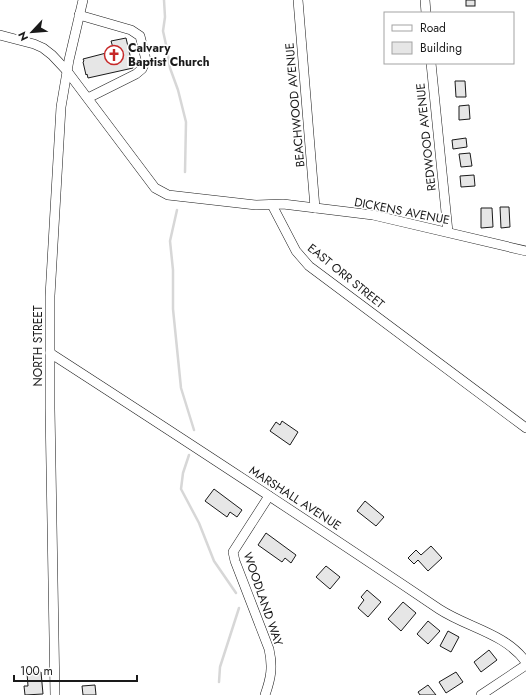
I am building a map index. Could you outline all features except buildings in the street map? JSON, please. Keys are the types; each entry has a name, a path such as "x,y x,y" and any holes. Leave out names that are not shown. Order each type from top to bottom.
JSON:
{"street":[{"name":"NORTH STREET","path":"55,695 52,589 50,296 61,107 67,71 83,0"},
{"name":"BEACHWOOD AVENUE","path":"298,0 315,208"},
{"path":"425,0 426,12"},
{"path":"79,15 131,30 140,36 146,60 142,69 136,74 88,98"},
{"path":"0,35 34,44 52,54 88,98 155,188 168,195 256,205 272,205"},
{"name":"REDWOOD AVENUE","path":"431,64 448,232"},
{"name":"DICKENS AVENUE","path":"272,205 283,204 373,215 526,251"},
{"name":"EAST ORR STREET","path":"272,205 296,251 309,266 526,428"},
{"name":"MARSHALL AVENUE","path":"50,353 354,551 450,616 501,639 520,654 526,662"},
{"name":"WOODLAND WAY","path":"265,695 270,679 272,663 269,649 235,561 233,552 269,496"},
{"path":"481,695 526,665"}],"waterway":[{"path":"164,0 165,17 163,31 170,68 178,90 186,122 185,172"},
{"path":"177,210 170,241 173,270 173,309 181,388 194,430"},
{"path":"189,455 183,473 181,489 199,523 214,561 236,593"},
{"path":"219,682 220,667 239,608"}],"place":[{"name":"Calvary Baptist Church","path":"114,55"}]}
